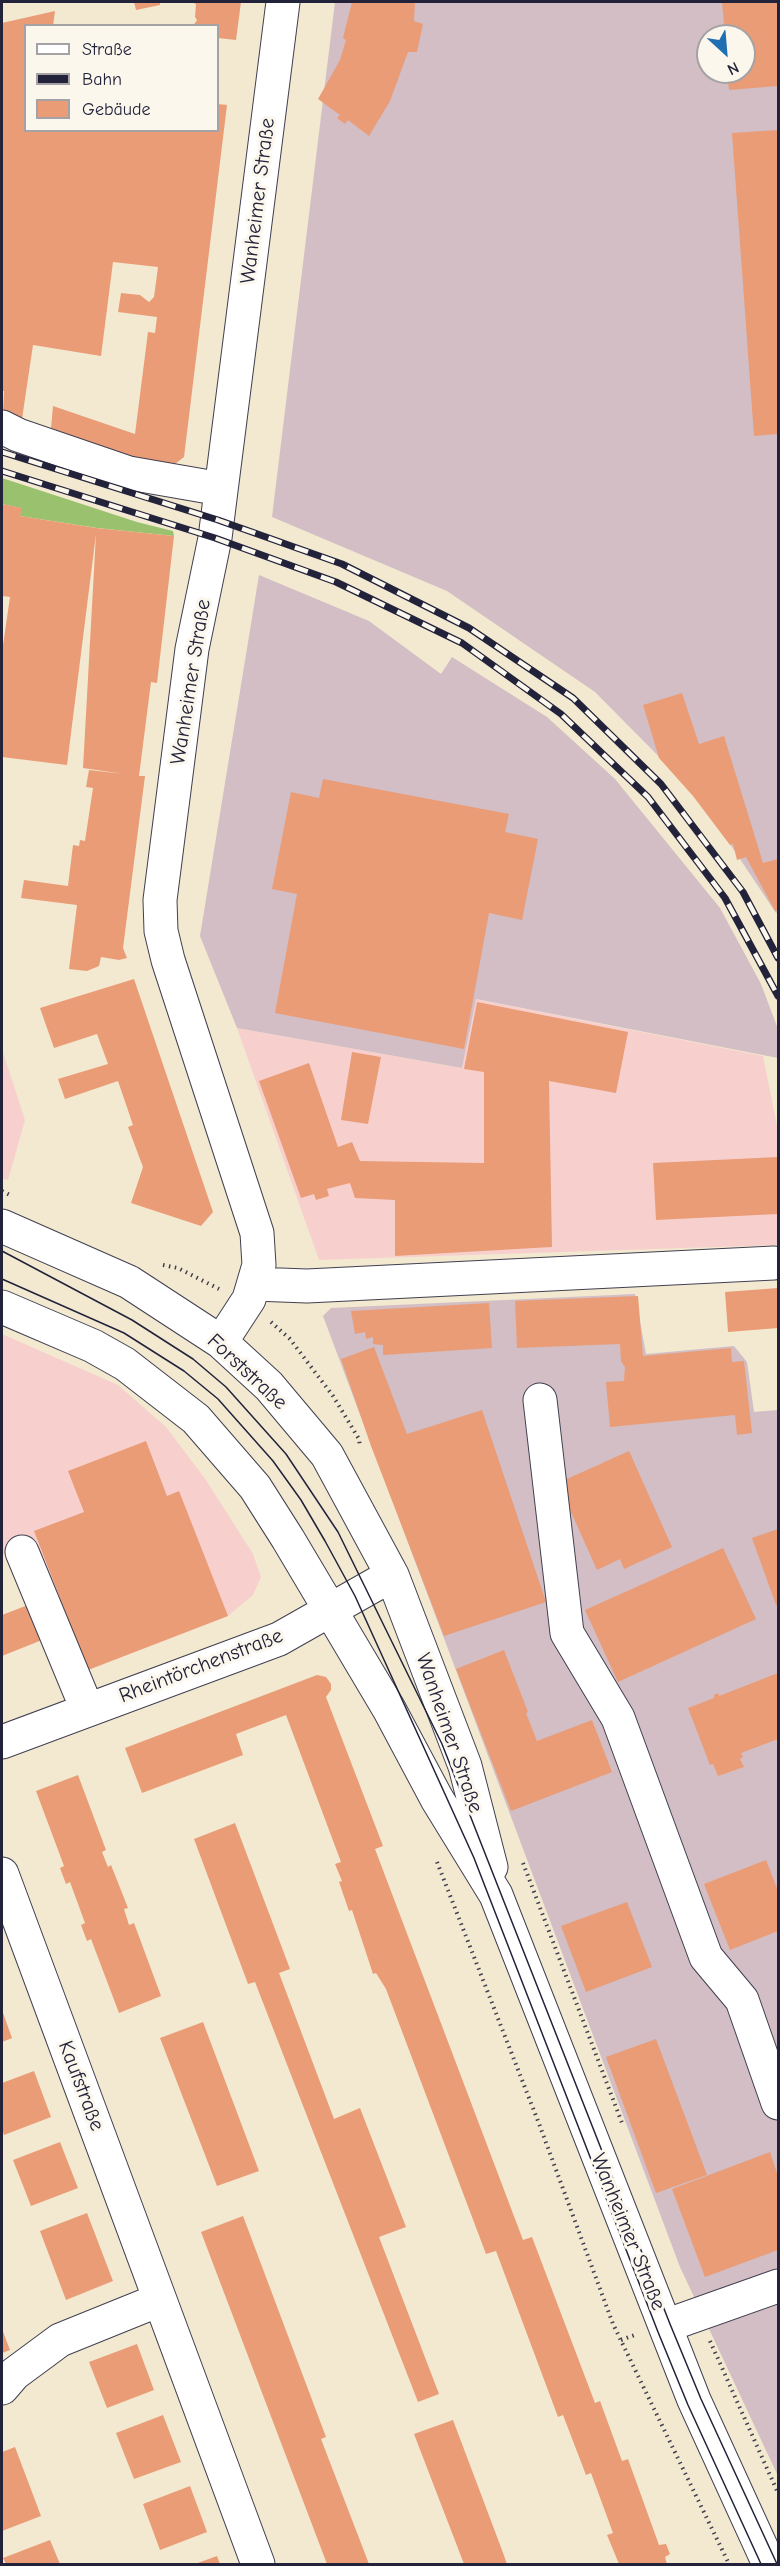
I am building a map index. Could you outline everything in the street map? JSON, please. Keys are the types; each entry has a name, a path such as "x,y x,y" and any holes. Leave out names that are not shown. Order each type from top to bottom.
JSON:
{"street":[{"name":"Wanheimer Straße","path":"221,1342 250,1294 259,1265 257,1233 168,960 161,931 160,900 192,649 209,578 283,2"},
{"path":"2,427 18,435 129,473 221,489"},
{"name":"Forststraße","path":"2,1226 129,1282 221,1342 269,1386 327,1455 392,1575"},
{"path":"250,1294 307,1286 774,1263"},
{"path":"2,1307 93,1346 125,1364 196,1419 255,1487 330,1610"},
{"path":"540,1400 567,1633 618,1718 706,1957 742,2000 778,2103"},
{"path":"22,1552 87,1709"},
{"name":"Wanheimer Straße","path":"392,1575 465,1766 496,1895 694,2400 769,2565"},
{"name":"Rheintörchenstraße","path":"2,1742 279,1638 392,1575"},
{"name":"Wanheimer Straße","path":"330,1610 389,1709 437,1799 496,1895"},
{"name":"Kaufstraße","path":"2,1874 258,2565"},
{"path":"665,2326 778,2286"},
{"path":"2,2388 14,2374 60,2340 159,2300"}],"path":[{"path":"156,1264 178,1268 250,1294 290,1339 327,1388 359,1439 361,1457"},
{"path":"433,1854 463,1926 613,2324 729,2565"},
{"path":"522,1861 623,2126"},
{"path":"698,2314 778,2493"}],"shaded area":[{"path":"335,2 778,2 778,912 776,913 698,796 595,692 447,591 272,517"},
{"path":"259,575 369,621 441,674 452,657 547,717 615,779 720,908 761,984 778,1029 778,1058 476,999 462,1068 237,1028 200,936"},
{"path":"475,999 763,1056 778,1130 778,1245 319,1260 237,1028 462,1068"},
{"path":"2,1049 25,1120 8,1180 2,1178"},
{"path":"635,1294 646,1354 734,1346 747,1362 754,1412 778,1410 778,2476 680,2267 323,1316 331,1308"},
{"path":"2,1334 118,1385 166,1427 206,1480 253,1554 261,1577 253,1595 228,1616 88,1670 9,1552 2,1555"}],"green space":[{"path":"2,478 137,522 173,531 174,536 97,528 20,516 21,508 2,504"}],"building":[{"path":"134,2 160,2 160,5 136,10"},
{"path":"191,2 241,2 236,40 219,38 219,24 194,24 197,20 195,17 196,4"},
{"path":"352,2 415,2 414,21 423,24 417,52 408,52 390,101 369,136 348,120 345,124 337,118 340,115 318,99 340,60 346,40 343,38"},
{"path":"722,2 778,2 778,86 729,90 728,84 756,84 756,24 724,24"},
{"path":"55,11 53,24 24,24 24,132 219,132 219,104 227,105 184,457 175,464 130,457 51,428 53,406 135,434 148,332 155,333 157,317 118,312 121,293 140,295 149,302 154,297 158,267 113,262 101,356 33,345 22,419 3,413 2,23"},
{"path":"778,130 778,434 754,436 732,133"},
{"path":"2,504 22,508 20,516 96,528 174,536 157,683 151,682 139,776 145,776 123,948 127,958 119,960 101,957 99,966 87,971 69,969 77,905 21,898 24,880 68,886 73,845 79,846 80,840 85,841 93,788 86,787 89,770 124,774 83,768 96,534 67,765 2,757 2,652 10,597 2,596"},
{"path":"682,693 699,744 724,736 763,863 778,859 778,910 775,911 746,857 737,860 733,844 730,845 693,796 659,758 643,705"},
{"path":"323,779 509,814 505,832 538,839 522,920 489,913 464,1049 275,1013 297,894 272,889 291,792 319,798"},
{"path":"134,979 213,1212 201,1226 131,1203 143,1167 128,1127 133,1125 118,1081 65,1099 58,1079 108,1064 97,1034 54,1048 40,1008"},
{"path":"477,1002 628,1032 616,1093 549,1081 552,1247 395,1256 395,1200 355,1198 350,1183 327,1189 329,1196 316,1200 314,1194 301,1198 259,1081 309,1063 338,1147 352,1142 360,1161 484,1163 484,1072 464,1069"},
{"path":"352,1052 381,1057 368,1124 341,1120"},
{"path":"778,1157 778,1214 656,1220 653,1163"},
{"path":"778,1288 778,1328 728,1332 725,1292"},
{"path":"638,1296 643,1356 731,1348 732,1362 744,1361 752,1433 737,1435 735,1415 610,1427 606,1382 624,1381 625,1367 621,1361 620,1344 517,1348 515,1301"},
{"path":"489,1303 492,1348 383,1355 383,1345 373,1344 373,1337 366,1339 365,1332 355,1334 351,1311"},
{"path":"374,1347 407,1434 482,1410 546,1602 444,1636 371,1446 341,1359"},
{"path":"146,1441 167,1496 179,1491 228,1616 88,1670 34,1531 84,1512 68,1471"},
{"path":"629,1451 672,1547 624,1569 620,1559 597,1570 558,1483"},
{"path":"778,1529 778,1604 776,1605 752,1538"},
{"path":"723,1548 756,1619 618,1682 585,1610"},
{"path":"28,1605 42,1640 2,1656 2,1615"},
{"path":"504,1650 537,1741 592,1720 612,1772 511,1811 456,1669"},
{"path":"778,1673 778,1739 741,1753 743,1757 740,1759 744,1767 718,1776 713,1764 710,1765 688,1708 714,1698 714,1695 718,1693 719,1696"},
{"path":"317,1675 326,1677 331,1684 331,1690 326,1697 383,1846 375,1849 523,2240 532,2237 595,2403 600,2401 622,2461 628,2459 659,2545 666,2544 670,2554 665,2557 667,2564 619,2564 607,2535 613,2533 591,2473 586,2475 563,2415 558,2417 496,2251 486,2254 386,1989 376,1973 373,1974 352,1910 349,1911 339,1882 342,1881 335,1864 341,1862 286,1715 236,1734 243,1755 142,1793 125,1748"},
{"path":"78,1775 106,1850 102,1852 108,1867 111,1865 128,1908 124,1909 129,1925 134,1923 161,1996 119,2013 91,1939 87,1941 81,1925 85,1923 70,1882 66,1884 60,1868 64,1866 36,1791"},
{"path":"235,1823 290,1969 279,1973 334,2119 360,2108 406,2227 379,2237 439,2394 418,2402 255,1982 248,1984 194,1839"},
{"path":"766,1860 778,1891 778,1931 730,1950 704,1884"},
{"path":"627,1902 652,1967 586,1992 561,1926"},
{"path":"2,2010 12,2038 2,2042"},
{"path":"203,2022 259,2171 217,2186 160,2038"},
{"path":"656,2039 707,2175 656,2193 606,2057"},
{"path":"34,2071 51,2117 4,2135 2,2083"},
{"path":"60,2142 78,2188 31,2206 13,2160"},
{"path":"770,2152 778,2176 778,2250 705,2277 672,2189"},
{"path":"87,2213 113,2281 66,2300 40,2231"},
{"path":"243,2216 326,2437 321,2439 369,2564 327,2564 201,2232"},
{"path":"2,2329 10,2350 2,2353"},
{"path":"137,2344 154,2390 107,2408 89,2362"},
{"path":"163,2415 181,2462 134,2479 116,2433"},
{"path":"453,2420 507,2564 464,2564 414,2434"},
{"path":"15,2447 41,2516 2,2531 2,2452"},
{"path":"190,2486 207,2532 160,2550 143,2504"},
{"path":"50,2540 60,2564 6,2564 3,2558"},
{"path":"217,2556 220,2564 195,2564"}],"tram line":[{"path":"2,1251 132,1320 193,1359 226,1387 286,1454 338,1532 442,1744 670,2324 701,2399 777,2564"},
{"path":"2,1279 124,1333 184,1371 218,1399 273,1461 301,1500 355,1596 474,1858 658,2332 688,2405 761,2564"}],"railway":[{"path":"2,452 218,520 342,564 469,628 573,698 661,784 743,892 778,958"},
{"path":"2,471 215,538 336,582 462,643 561,714 648,797 725,898 778,996"}]}
